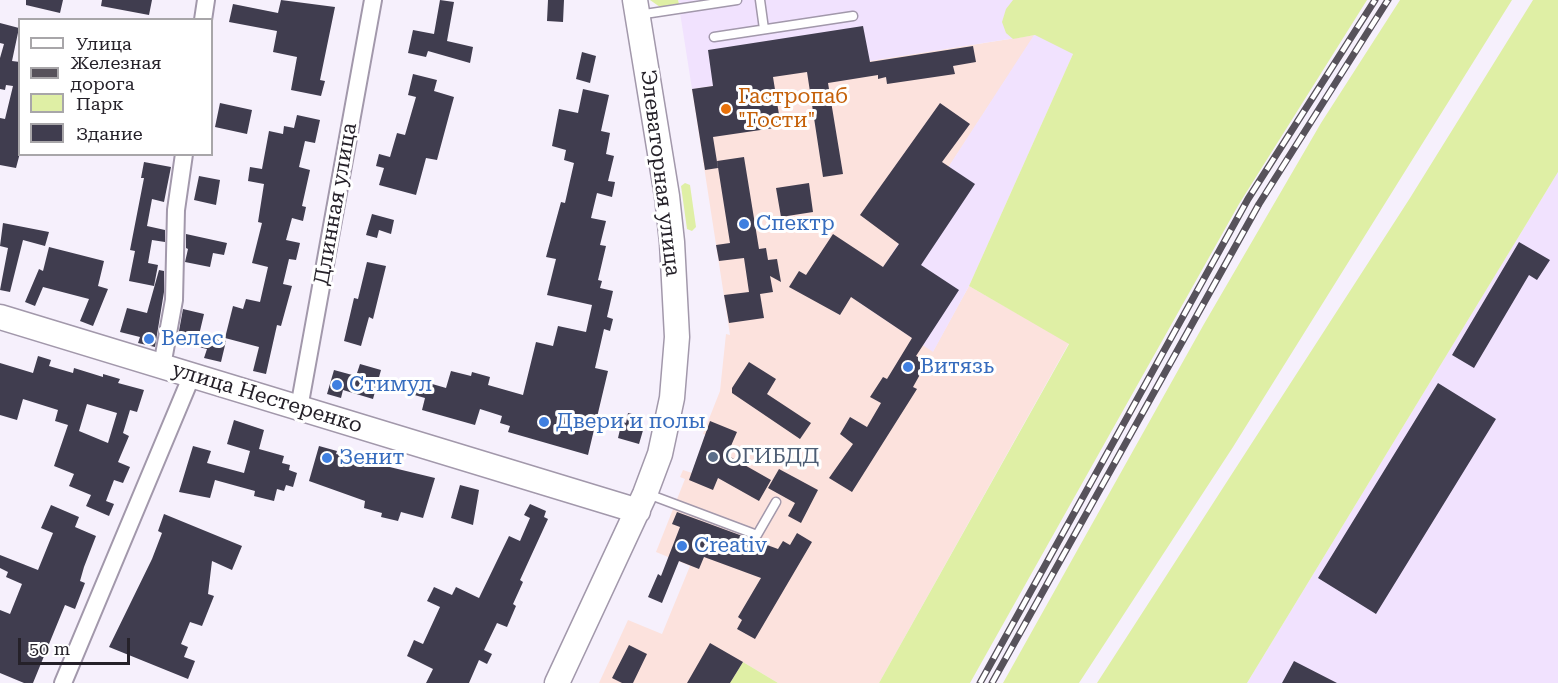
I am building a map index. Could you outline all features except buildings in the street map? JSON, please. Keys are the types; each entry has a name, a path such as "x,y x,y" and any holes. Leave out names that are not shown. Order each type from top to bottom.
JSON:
{"street":[{"path":"203,18 206,0"},
{"name":"Длинная улица","path":"298,408 373,0"},
{"name":"Элеваторная улица","path":"557,683 642,502 660,454 669,416 677,337 667,196 636,8"},
{"path":"162,366 174,300 176,210 184,156"},
{"name":"улица Нестеренко","path":"0,316 298,408 642,502"},
{"path":"63,683 192,375"}],"lane":[{"path":"636,8 737,0"},
{"path":"760,0 764,30"},
{"path":"714,37 853,16"},
{"path":"642,502 757,535 776,502"}],"shaded area":[{"path":"678,0 1045,0 1073,54 969,286 933,352 860,303 1034,35 692,89"},
{"path":"1035,35 860,303 933,351 969,286 1069,343 879,683 778,683 743,662 730,683 599,683 628,620 662,634 690,566 656,552 685,479 680,477 683,470 692,473 706,435 703,434 720,391 726,334 730,335 692,89"},
{"path":"1558,172 1558,683 1247,683"}],"green space":[{"path":"650,0 678,0 679,4 660,7"},
{"path":"1013,0 1367,0 1239,204 970,683 879,683 1069,344 969,286 1073,54 1035,35 1013,39 1006,33 1002,22 1006,9"},
{"path":"1400,0 1512,0 1233,447 1079,683 1003,683 1204,324 1321,123"},
{"path":"1533,0 1558,0 1558,172 1247,683 1097,683 1410,198"},
{"path":"685,183 690,185 696,227 692,231 687,229 681,186"},
{"path":"743,662 778,683 730,683"}],"railway":[{"path":"980,683 1248,199 1375,0"},
{"path":"992,683 1259,204 1388,0"}],"place":[{"name":"Гастропаб \"Гости\"","path":"726,109"},
{"name":"Спектр","path":"744,224"},
{"name":"Велес","path":"149,339"},
{"name":"Витязь","path":"908,367"},
{"name":"Стимул","path":"337,385"},
{"name":"Двери и полы","path":"544,422"},
{"name":"ОГИБДД","path":"713,457"},
{"name":"Зенит","path":"327,458"},
{"name":"Creativ","path":"682,546"}]}
